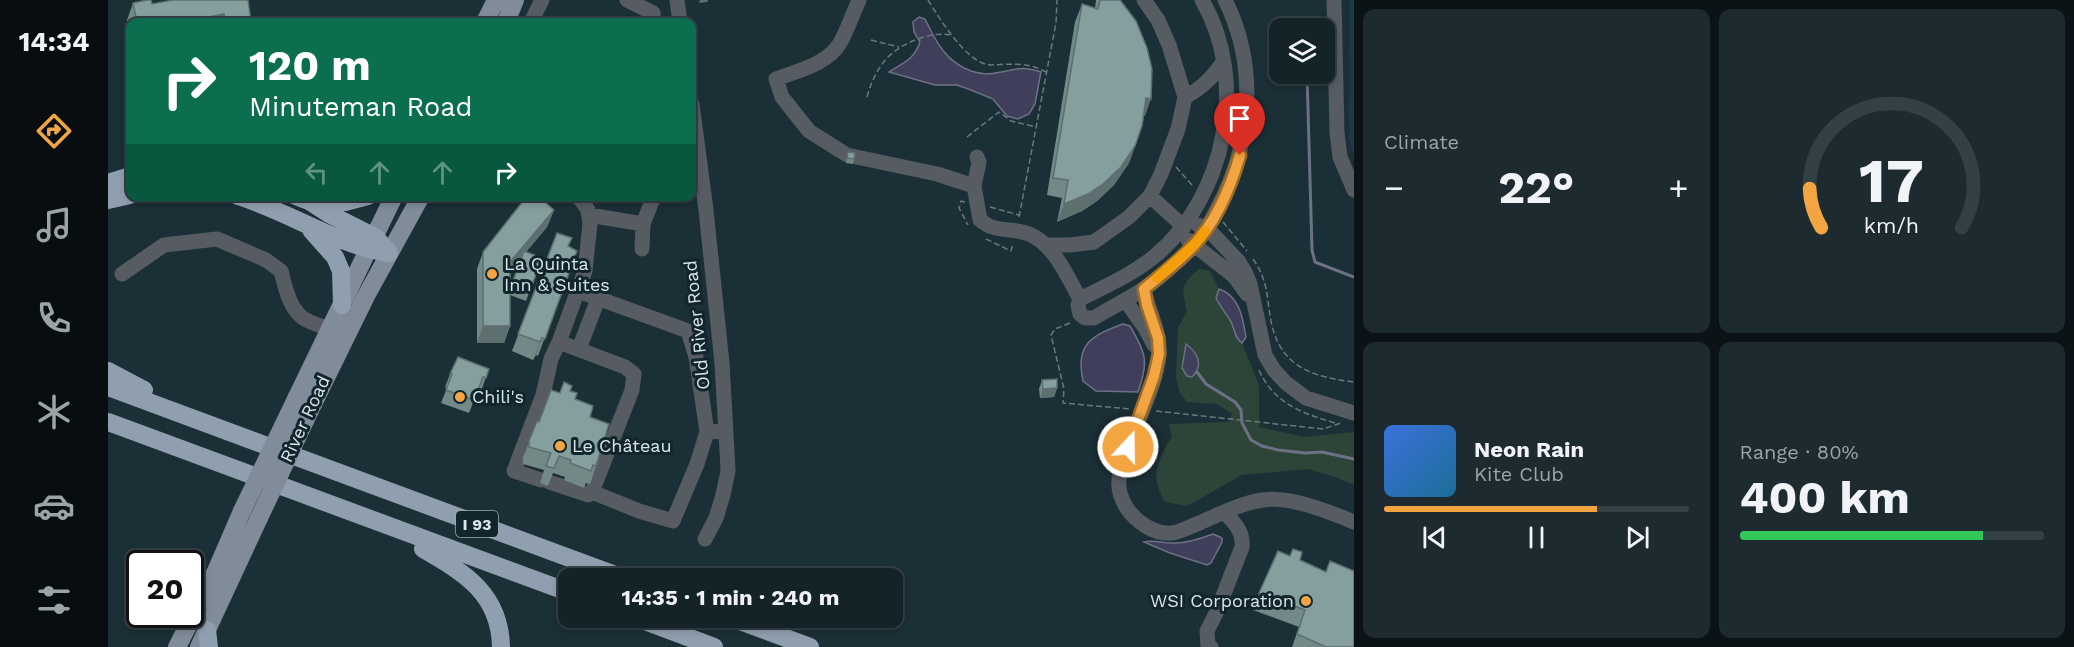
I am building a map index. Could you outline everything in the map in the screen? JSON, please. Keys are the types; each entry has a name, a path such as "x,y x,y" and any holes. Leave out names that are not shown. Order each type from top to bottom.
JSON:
{"highway":[{"path":"108,183 126,177"},
{"path":"108,200 126,196"},
{"path":"252,201 284,213 308,227 325,244 342,274 342,305"},
{"path":"306,201 389,253"},
{"path":"331,201 349,201"},
{"path":"308,227 371,243"},
{"path":"108,371 229,432"},
{"name":"I 93","path":"108,387 596,568"},
{"name":"I 93","path":"108,422 558,588"},
{"path":"375,522 450,564 473,582 490,604 498,621 501,647"},
{"path":"664,628 714,647"},
{"path":"759,628 810,647"}],"main road":[{"path":"487,18 496,0"},
{"path":"508,18 515,0"},
{"name":"River Road","path":"305,401 330,329 392,201"},
{"name":"River Road","path":"177,647 216,571 250,515 305,401 417,201"},
{"name":"River Road","path":"205,641 250,515"}],"street":[{"path":"533,18 542,0"},
{"path":"627,0 653,13 654,18"},
{"path":"677,0 679,18"},
{"path":"859,0 840,44 829,56 776,79 782,98 809,131 847,155 937,174 974,186"},
{"path":"1046,244 1070,245 1094,242 1129,217 1150,196 1172,146 1185,97 1169,45 1158,20 1144,0"},
{"path":"1202,0 1215,29 1223,62 1226,93 1226,117 1212,177 1183,227 1156,255 1138,269 1080,300 1078,305 1080,314 1085,318 1094,318 1144,289 1195,244 1207,228 1227,191 1243,143 1247,78 1243,45 1225,0"},
{"path":"1334,0 1337,133 1340,157 1354,190"},
{"path":"1185,97 1199,90 1212,78 1223,62"},
{"name":"Old River Road","path":"696,134 722,363 728,471 716,518 705,538"},
{"path":"976,157 979,162 974,186 980,220 992,227 1030,234 1046,244 1080,300"},
{"path":"1150,196 1183,227 1195,244 1234,276 1252,302"},
{"path":"559,342 626,367 634,374 632,390 592,492 588,495 514,471 543,395 551,359 585,271 590,224 588,210 580,201"},
{"path":"642,249 643,224 652,201"},
{"path":"589,215 643,224"},
{"path":"1183,227 1207,228 1239,262 1250,284 1265,355 1286,383 1306,398 1350,418"},
{"path":"122,274 164,245 218,239 266,260 281,271 294,307 303,318 330,329"},
{"path":"1144,289 1158,338 1159,354 1154,376 1121,465 1118,483 1123,501 1132,516 1157,531 1170,533 1184,530 1239,506 1264,500 1299,502 1354,522"},
{"path":"578,291 688,331 696,357 707,432 697,464 673,521 639,511 592,492"},
{"path":"579,349 598,299"},
{"path":"1125,300 1145,328 1159,354"},
{"path":"707,432 725,431"},
{"path":"1209,647 1207,632 1222,600 1242,547 1243,538 1237,525 1224,512"}],"path":[{"path":"928,0 951,36 966,51 989,65 1028,64 1046,73"},
{"path":"1019,214 1056,23 1057,0"},
{"path":"867,97 877,71 888,56 899,47 937,34 951,36"},
{"path":"871,40 899,47"},
{"path":"967,137 999,112 1011,121 1036,127"},
{"path":"1085,318 1055,329 1051,335 1064,389 1063,403 1223,417 1323,429 1350,418"}],"shaded area":[{"path":"1350,0 1354,0 1354,158 1349,138"},
{"path":"919,17 925,19 933,36 948,57 962,67 986,74 1023,68 1041,72 1035,104 1029,114 1018,119 1007,116 993,99 971,90 957,85 935,85 889,72 908,60 917,48 920,42 914,32 913,22"},
{"path":"1219,289 1231,296 1239,308 1246,337 1242,343 1237,338 1230,320 1216,298"},
{"path":"1123,324 1130,326 1140,343 1144,358 1144,373 1138,392 1096,391 1083,381 1081,359 1083,350 1094,338"},
{"path":"1186,344 1194,351 1199,364 1192,377 1187,376 1182,368"},
{"path":"1213,534 1222,538 1222,542 1211,563 1207,565 1144,542 1184,542"}],"green space":[{"path":"1199,269 1210,271 1219,289 1216,298 1230,320 1237,338 1242,343 1259,385 1259,427 1305,437 1354,432 1354,485 1308,469 1242,475 1187,506 1165,502 1156,476 1159,461 1172,436 1169,424 1229,422 1232,414 1217,404 1187,402 1179,391 1176,377 1178,328 1187,311 1183,292 1186,283"}],"building":[{"path":"147,0 151,0 152,4 173,0 248,0 250,18 224,18 224,14 204,18 136,18 133,3"},
{"path":"1100,0 1120,0 1136,21 1147,48 1152,69 1151,99 1146,98 1142,126 1135,146 1121,167 1088,194 1064,204 1068,180 1053,178 1082,4 1098,9"},
{"path":"848,152 855,153 854,159 847,158"},
{"name":"La Quinta Inn & Suites","path":"523,201 544,201 554,210 510,262 510,326 483,326 483,252"},
{"name":"La Quinta Inn & Suites","path":"557,233 572,238 568,246 577,251 545,339 542,338 540,342 518,334"},
{"path":"524,251 542,258 531,288 513,281"},
{"path":"458,357 489,369 486,378 483,377 474,400 446,390"},
{"path":"1057,379 1057,388 1043,389 1042,380"},
{"path":"564,382 572,386 570,391 577,393 575,399 593,406 590,417 609,424 596,466 593,465 591,471 559,456 554,468 546,466 551,453 529,447 529,441 551,390 560,393"},
{"name":"WSI Corporation","path":"1293,549 1302,552 1300,560 1326,572 1330,561 1354,571 1354,647 1326,647 1297,634 1305,610 1259,593 1278,551 1290,556"}],"waterway":[{"path":"1307,84 1312,250 1315,262 1354,277"},
{"path":"1197,372 1206,384 1235,402 1241,410 1242,423 1251,440 1262,446 1278,450 1322,452 1354,459"}],"slow traffic":[{"path":"1157,278 1195,244 1205,231"}],"place":[{"name":"La Quinta Inn & Suites","path":"492,274"},
{"name":"Chili's","path":"460,397"},
{"name":"Le Château","path":"560,446"},
{"name":"WSI Corporation","path":"1306,601"}],"route":[{"path":"1128,447 1154,376 1159,354 1156,327 1147,305 1144,289 1195,244 1207,228 1227,191 1240,155"}]}
